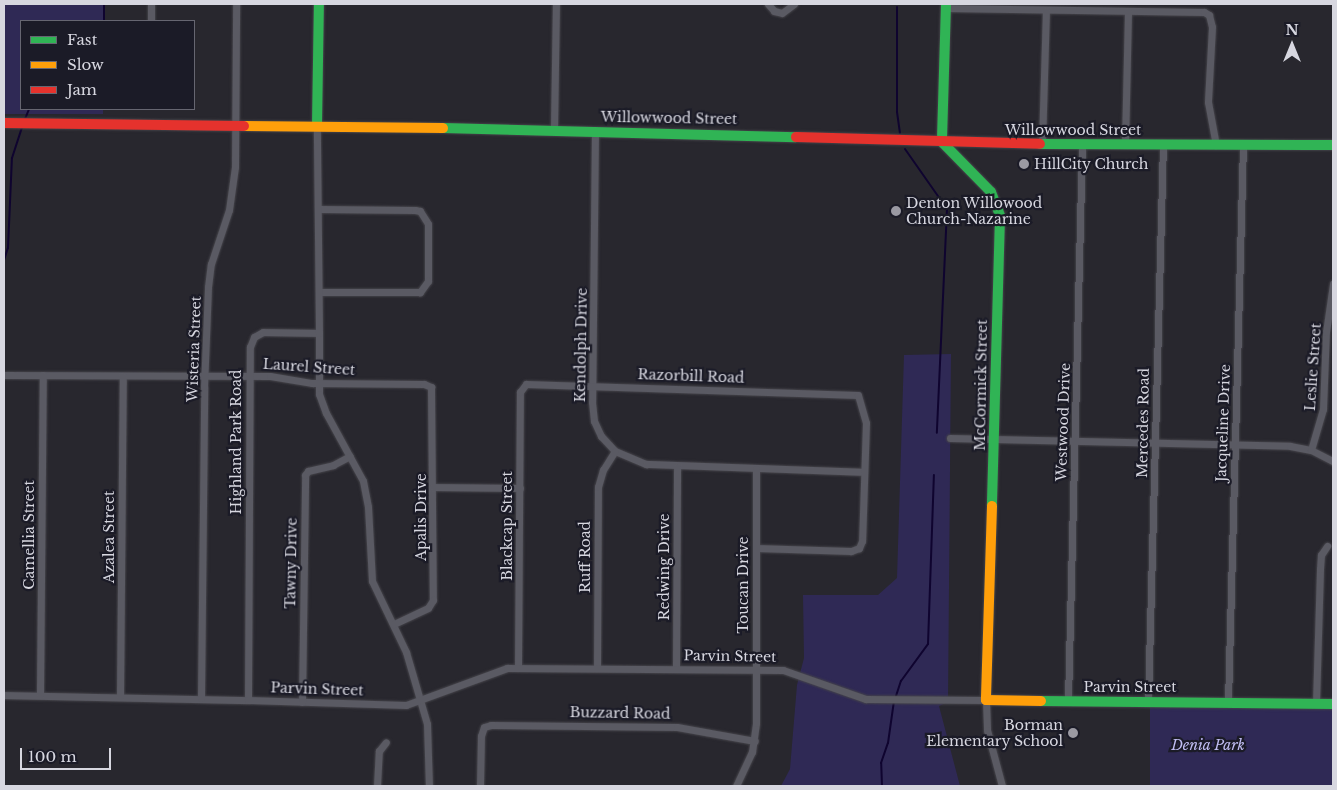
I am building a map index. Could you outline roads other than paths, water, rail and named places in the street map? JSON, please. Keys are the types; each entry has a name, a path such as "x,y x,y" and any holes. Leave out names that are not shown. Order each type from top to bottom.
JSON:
{"street":[{"path":"151,4 151,20"},
{"name":"Wisteria Street","path":"202,698 205,377 208,287 211,264 232,193 236,4"},
{"path":"319,4 319,383 326,413 350,456 366,494 372,581 406,652 429,738 430,786"},
{"path":"554,129 556,4"},
{"path":"768,4 774,11 782,13 794,4"},
{"path":"942,142 946,6 1046,10 1204,12 1209,15 1212,27 1208,102 1216,145"},
{"path":"1042,144 1046,10"},
{"path":"1126,144 1128,11"},
{"name":"Willowwood Street","path":"4,123 554,129 975,143 1333,145"},
{"name":"Kendolph Drive","path":"595,130 592,385 594,421 601,436 614,451 636,462 677,467 864,472"},
{"name":"McCormick Street","path":"942,142 990,192 1000,216 986,700 987,730 1002,786"},
{"path":"964,164 966,151 975,143"},
{"name":"Westwood Drive","path":"1068,700 1082,144"},
{"name":"Mercedes Road","path":"1148,701 1163,144"},
{"name":"Jacqueline Drive","path":"1228,702 1242,145"},
{"path":"319,209 415,210 420,211 428,224 428,280 420,292 320,292"},
{"name":"Leslie Street","path":"1311,450 1323,409 1326,332 1333,284"},
{"name":"Highland Park Road","path":"248,700 250,347 258,334 319,333"},
{"name":"Laurel Street","path":"4,375 250,376 319,383 424,384 431,387"},
{"name":"Camellia Street","path":"40,695 43,375"},
{"name":"Azalea Street","path":"120,697 123,376"},
{"name":"Razorbill Road","path":"522,386 592,385 858,395 866,423 864,472"},
{"name":"Blackcap Street","path":"518,667 522,386"},
{"name":"Apalis Drive","path":"393,624 426,610 432,604 433,487 431,387"},
{"path":"950,438 1290,446 1311,450 1333,461"},
{"name":"Ruff Road","path":"597,668 598,487 602,470 614,451"},
{"name":"Tawny Drive","path":"302,702 305,475 308,471 333,465 350,456"},
{"name":"Redwing Drive","path":"676,668 677,467"},
{"name":"Toucan Drive","path":"736,786 755,741 756,469"},
{"path":"756,548 852,551 858,548 862,541 864,472"},
{"path":"433,487 520,488"},
{"path":"1316,704 1320,569 1321,555 1326,546"},
{"name":"Parvin Street","path":"248,700 393,706 420,702 493,671 518,667 782,670 866,699 1333,704"},
{"path":"4,695 248,700"},
{"name":"Buzzard Road","path":"480,786 484,728 491,724 662,726 755,741"},
{"path":"378,786 379,751 386,742"}],"waterway":[{"path":"104,4 104,20"},
{"path":"897,7 897,112 900,133"},
{"path":"25,119 29,110"},
{"path":"4,260 8,248 12,158 22,128"},
{"path":"905,149 947,209 937,433"},
{"path":"896,696 901,681 928,644 934,475"},
{"path":"882,786 881,763 888,743 894,701"}],"place":[{"name":"HillCity Church","path":"1024,164"},
{"name":"Denton Willowood Church-Nazarine","path":"896,211"},
{"name":"Borman Elementary School","path":"1073,733"}],"park label":[{"name":"Denia Park","path":"1208,745"}]}
